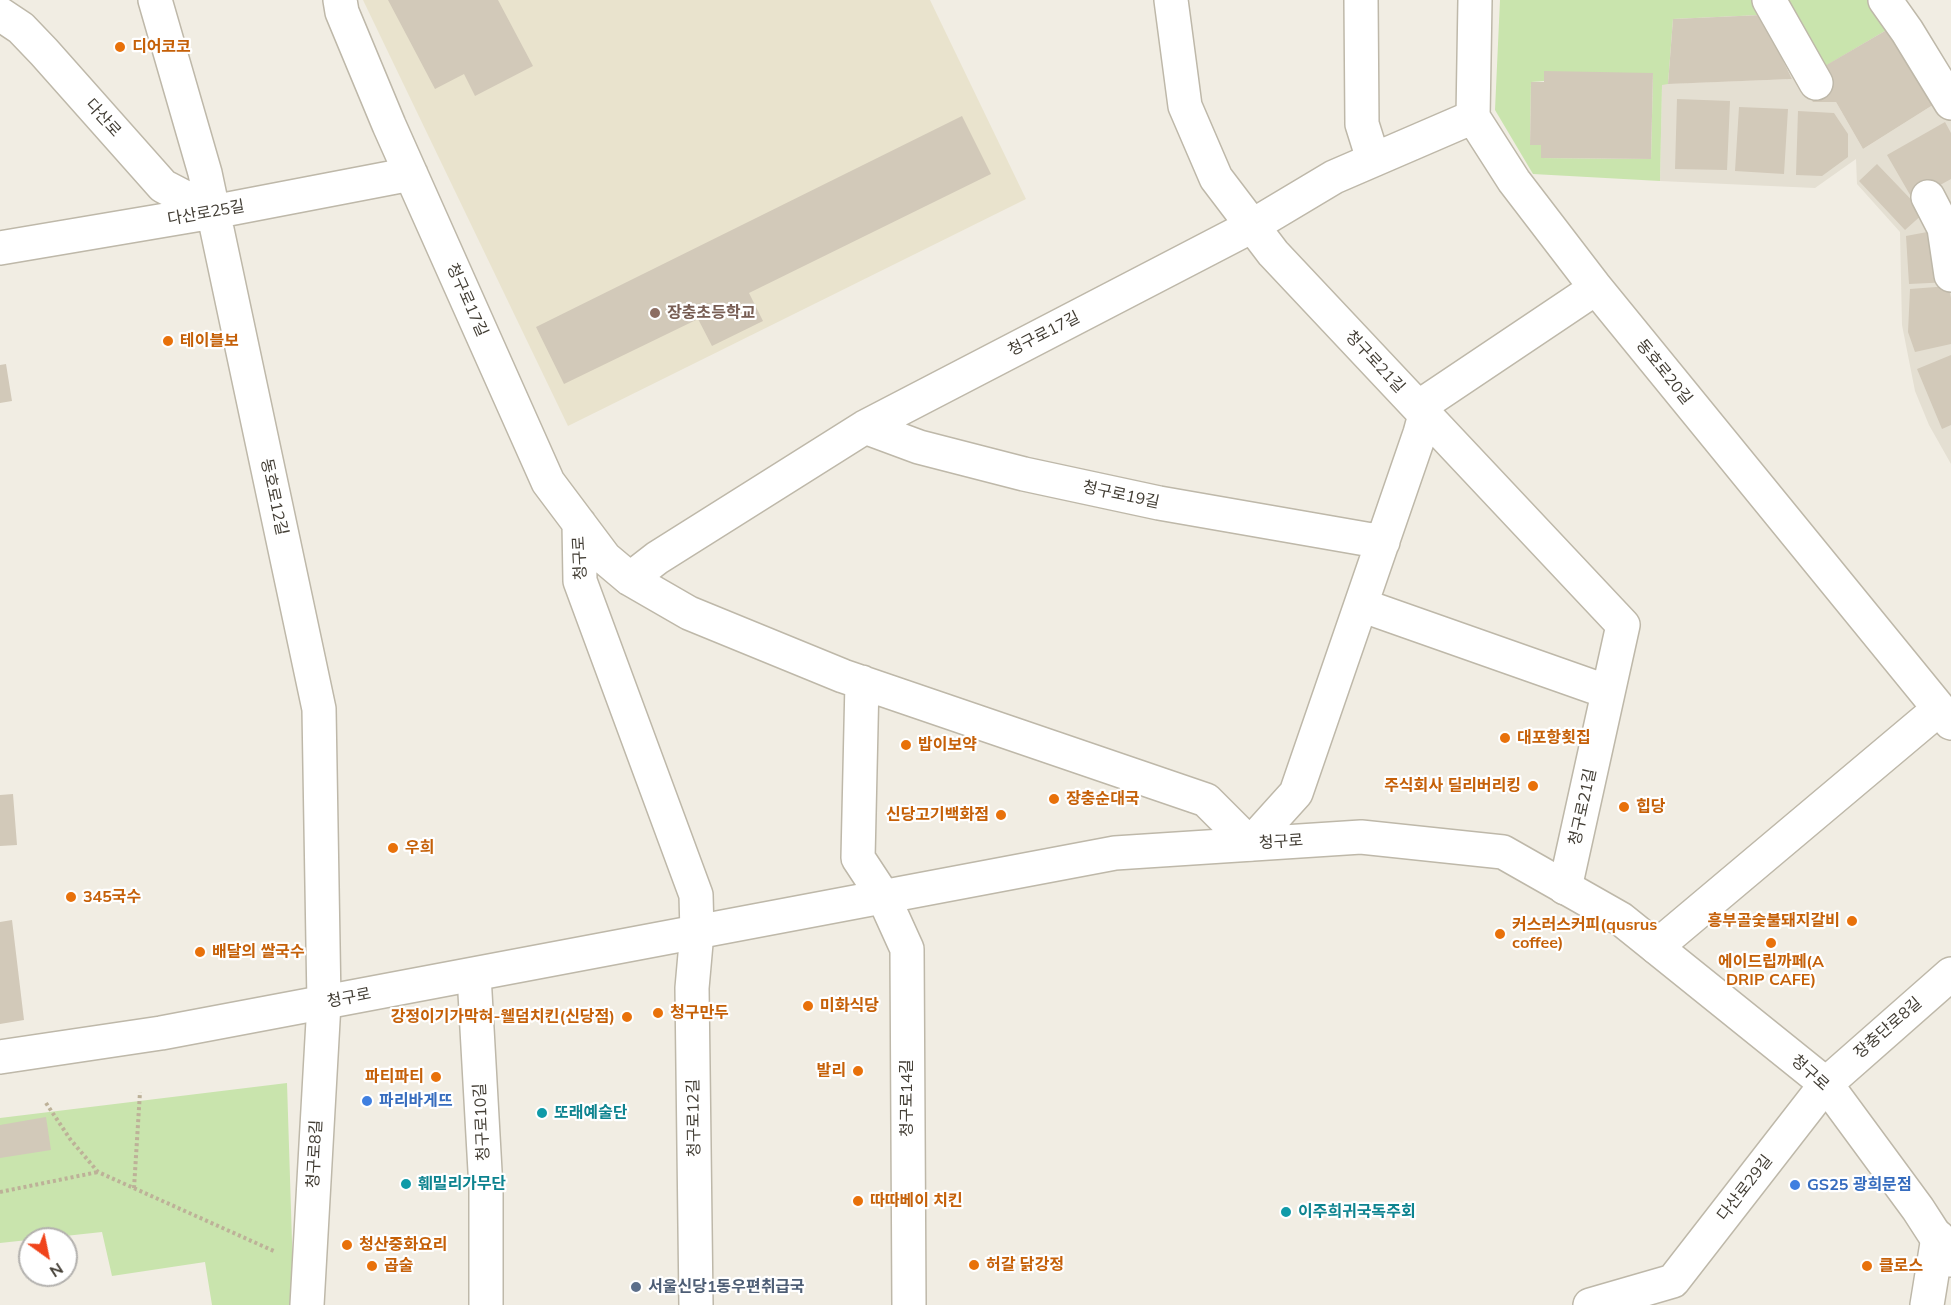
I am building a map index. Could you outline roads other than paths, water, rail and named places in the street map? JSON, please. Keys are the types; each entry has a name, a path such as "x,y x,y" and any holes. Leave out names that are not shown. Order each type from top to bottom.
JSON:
{"street":[{"name":"동호로12길","path":"155,0 205,173 319,709 324,1003"},
{"name":"청구로17길","path":"340,0 342,12 411,174 548,482 606,558 630,579 689,613 862,682 1206,800 1250,844"},
{"name":"청구로21길","path":"1172,0 1185,106 1216,178 1273,253 1623,625 1565,888"},
{"path":"1361,0 1362,124 1373,159"},
{"path":"1473,117 1475,0"},
{"path":"1769,0 1816,83"},
{"path":"1885,0 1951,103"},
{"name":"다산로","path":"0,14 21,28 44,52 163,186 213,212"},
{"name":"청구로17길","path":"630,579 657,558 865,427 1252,226 1334,177 1473,117"},
{"name":"동호로20길","path":"1473,117 1514,181 1596,288 1945,716"},
{"name":"다산로25길","path":"0,248 213,212 411,174"},
{"path":"1928,197 1944,228 1951,275"},
{"path":"1250,844 1296,793 1420,433 1429,400 1596,288"},
{"name":"청구로19길","path":"865,427 919,447 1024,474 1160,502 1383,542"},
{"name":"청구로","path":"579,523 580,581 696,895 697,932"},
{"path":"1361,605 1608,692"},
{"path":"862,682 858,858 883,896"},
{"path":"1656,947 1945,716"},
{"name":"청구로","path":"0,1058 162,1034 1115,853 1361,837 1503,852 1621,919 1826,1084 1944,1249"},
{"name":"청구로14길","path":"883,896 907,949 909,1305"},
{"name":"청구로12길","path":"696,1305 692,988 697,932"},
{"name":"장충단로8길","path":"1826,1084 1951,974"},
{"name":"청구로10길","path":"474,975 486,1189 486,1305"},
{"name":"청구로8길","path":"308,1290 324,1003"},
{"name":"다산로29길","path":"1590,1305 1658,1295 1673,1281 1826,1084"},
{"path":"1927,1305 1944,1249"}],"place":[{"name":"디어코코","path":"120,47"},
{"name":"장충초등학교","path":"655,313"},
{"name":"테이블보","path":"168,341"},
{"name":"대포항횟집","path":"1505,738"},
{"name":"밥이보약","path":"906,745"},
{"name":"주식회사 딜리버리킹","path":"1533,786"},
{"name":"장충순대국","path":"1054,799"},
{"name":"힙당","path":"1624,807"},
{"name":"신당고기백화점","path":"1001,815"},
{"name":"우희","path":"393,848"},
{"name":"345국수","path":"71,897"},
{"name":"흥부골숯불돼지갈비","path":"1852,921"},
{"name":"커스러스커피(qusrus coffee)","path":"1500,934"},
{"name":"에이드립까페(A DRIP CAFE)","path":"1771,943"},
{"name":"배달의 쌀국수","path":"200,952"},
{"name":"미화식당","path":"808,1006"},
{"name":"청구만두","path":"658,1013"},
{"name":"강정이기가막혀-웰덤치킨(신당점)","path":"627,1017"},
{"name":"발리","path":"858,1071"},
{"name":"파티파티","path":"436,1077"},
{"name":"파리바게뜨","path":"367,1101"},
{"name":"또래예술단","path":"542,1113"},
{"name":"훼밀리가무단","path":"406,1184"},
{"name":"GS25 광희문점","path":"1795,1185"},
{"name":"따따베이 치킨","path":"858,1201"},
{"name":"이주희귀국독주회","path":"1286,1212"},
{"name":"청산중화요리","path":"347,1245"},
{"name":"허갈 닭강정","path":"974,1265"},
{"name":"곱술","path":"372,1266"},
{"name":"클로스","path":"1867,1266"},
{"name":"서울신당1동우편취급국","path":"636,1287"}]}
